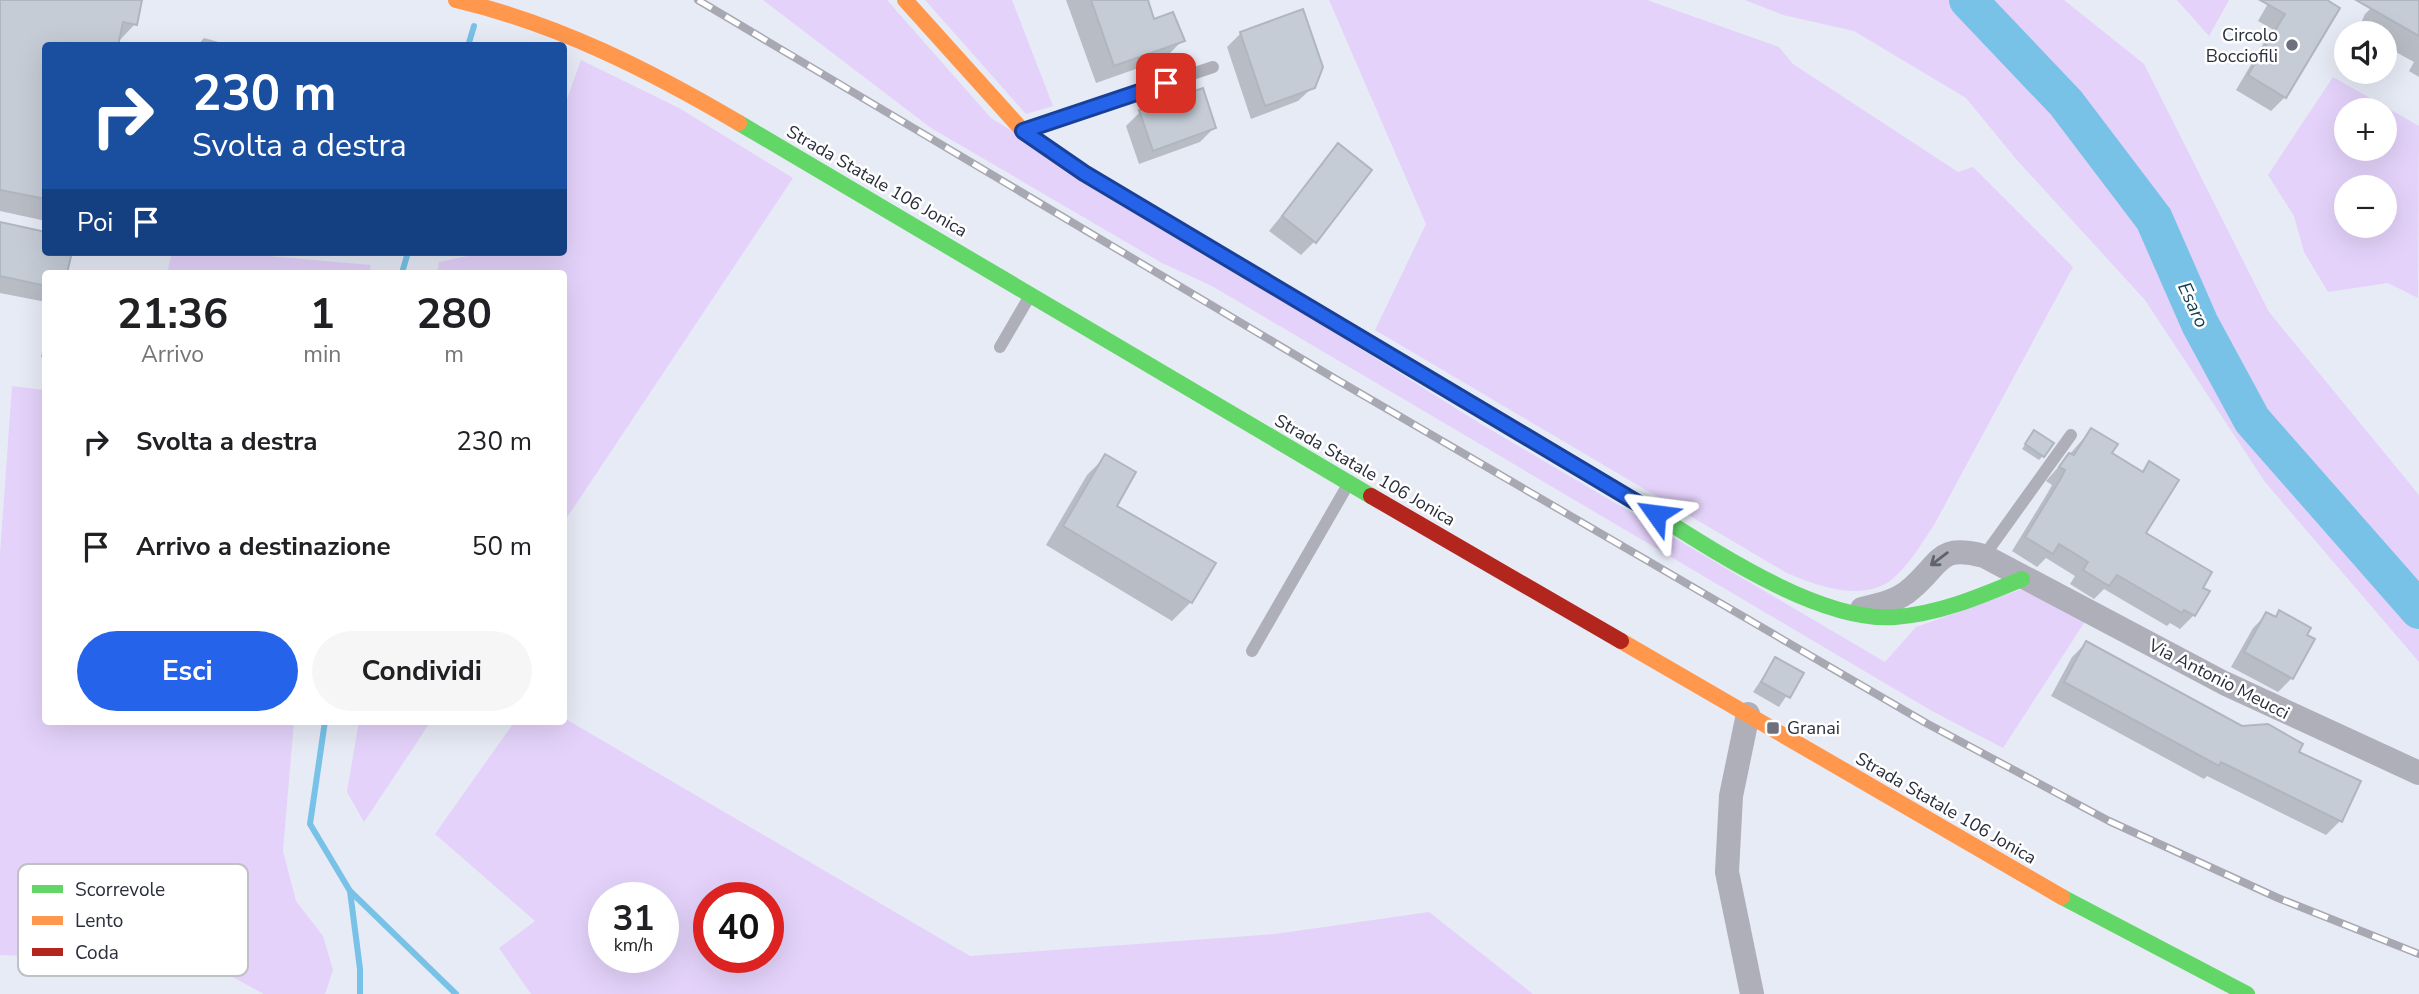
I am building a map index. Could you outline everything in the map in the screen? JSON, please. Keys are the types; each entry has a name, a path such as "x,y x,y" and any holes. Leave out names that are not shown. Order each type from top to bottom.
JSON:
{"main road":[{"name":"Strada Statale 106 Jonica","path":"456,0 498,10 583,40 684,91 1349,483 2043,887 2247,994"},
{"path":"905,0 1023,131 1084,173 1757,574 1846,614 1874,618 1909,616 1983,596 2022,579"}],"street":[{"path":"1846,614 1892,601 1912,588 1930,565 1947,552 1965,551 1984,556"},
{"name":"Via Antonio Meucci","path":"1984,556 2022,579 2224,683 2419,773"},
{"path":"1748,714 1731,796 1727,873 1752,994"}],"lane":[{"path":"1023,131 1213,66"},
{"path":"1000,347 1031,294"},
{"path":"1984,556 2071,435"},
{"path":"1252,651 1349,483"}],"shaded area":[{"path":"763,0 887,0 991,118 1481,424 1885,662 1916,627 2022,589 2086,620 2003,748 1932,711 1212,286 1162,263 931,128"},
{"path":"925,0 1012,0 1053,106 1026,114"},
{"path":"1329,0 1647,0 1779,47 1793,64 1958,172 1973,167 2073,267 1934,525 1897,575 1878,587 1851,591 1809,582 1785,572 1375,330 1426,224"},
{"path":"1745,0 2064,0 2144,64 2269,312 2419,495 2419,662 2265,482 2145,300 2016,159 1966,98 1854,31 1783,15"},
{"path":"2177,0 2229,0 2209,36"},
{"path":"581,60 679,108 793,178 567,517 567,270 438,270 439,262 468,256 567,256 567,99"},
{"path":"2333,77 2334,84 2345,84 2370,98 2334,98 2334,161 2397,161 2397,113 2419,126 2418,298 2388,283 2328,292 2304,252 2294,216 2268,175"},
{"path":"171,256 268,256 371,265 370,270 168,270"},
{"path":"12,386 42,390 42,725 294,725 283,851 296,901 323,936 333,970 325,994 264,994 230,976 248,976 248,864 18,864 18,956 0,955 0,555"},
{"path":"567,720 970,956 1275,934 1429,912 1533,994 531,994 499,948 535,921 435,834 512,725 567,725"},
{"path":"358,725 428,725 364,822 347,792"}],"building":[{"path":"0,0 142,0 137,25 123,22 119,42 42,42 42,198 0,190"},
{"path":"1091,0 1148,0 1154,19 1173,12 1185,41 1114,66"},
{"name":"Circolo Bocciofili","path":"2260,0 2327,0 2340,8 2286,98 2248,75 2285,14"},
{"path":"2356,0 2419,0 2419,36 2397,21"},
{"path":"1303,9 1323,67 1315,88 1265,106 1240,32"},
{"path":"1203,88 1216,128 1153,151 1139,110"},
{"path":"1338,143 1372,170 1316,243 1282,216"},
{"path":"0,222 42,231 42,256 71,256 68,270 42,270 42,285 0,276"},
{"path":"2091,428 2118,444 2112,453 2143,472 2149,461 2179,480 2146,533 2212,572 2203,588 2210,591 2195,616 2184,610 2182,613 2117,575 2109,586 2083,570 2088,562 2059,544 2053,554 2025,537 2065,470 2059,467 2069,453 2074,455"},
{"path":"2034,430 2054,443 2044,457 2025,444"},
{"path":"1105,454 1136,472 1117,506 1216,563 1192,603 1063,526"},
{"path":"2279,610 2311,628 2307,635 2315,639 2293,679 2244,652 2266,612 2276,617"},
{"path":"2086,641 2242,726 2268,724 2303,744 2299,752 2361,781 2342,822 2221,762 2219,766 2064,682"},
{"path":"1775,657 1804,673 1790,698 1761,682"}],"waterway":[{"name":"Esaro","path":"1968,0 2066,103 2154,219 2200,324 2252,420 2419,610"},
{"path":"469,42 474,26"},
{"path":"403,270 407,256"},
{"path":"324,725 310,824 350,891 360,969 360,994"},
{"path":"350,891 456,994"}],"railway":[{"path":"698,0 1339,381 1926,723 2109,821 2278,898 2419,954"}],"traffic: fast":[{"path":"739,123 1371,496"},
{"path":"1612,487 1749,571 1825,605 1861,615 1895,617 1928,612 1975,598 2022,579"},
{"path":"2062,897 2247,994"}],"traffic: slow":[{"path":"456,0 567,35 637,67 739,123"},
{"path":"905,0 1023,131 1084,173 1244,268"},
{"path":"1621,641 2062,897"}],"traffic: jam":[{"path":"1244,268 1612,487"},
{"path":"1371,496 1621,641"}],"place":[{"name":"Circolo Bocciofili","path":"2292,45"},
{"name":"Granai","path":"1773,728"}],"route":[{"path":"1166,83 1023,131 1084,173 1656,514"}]}
